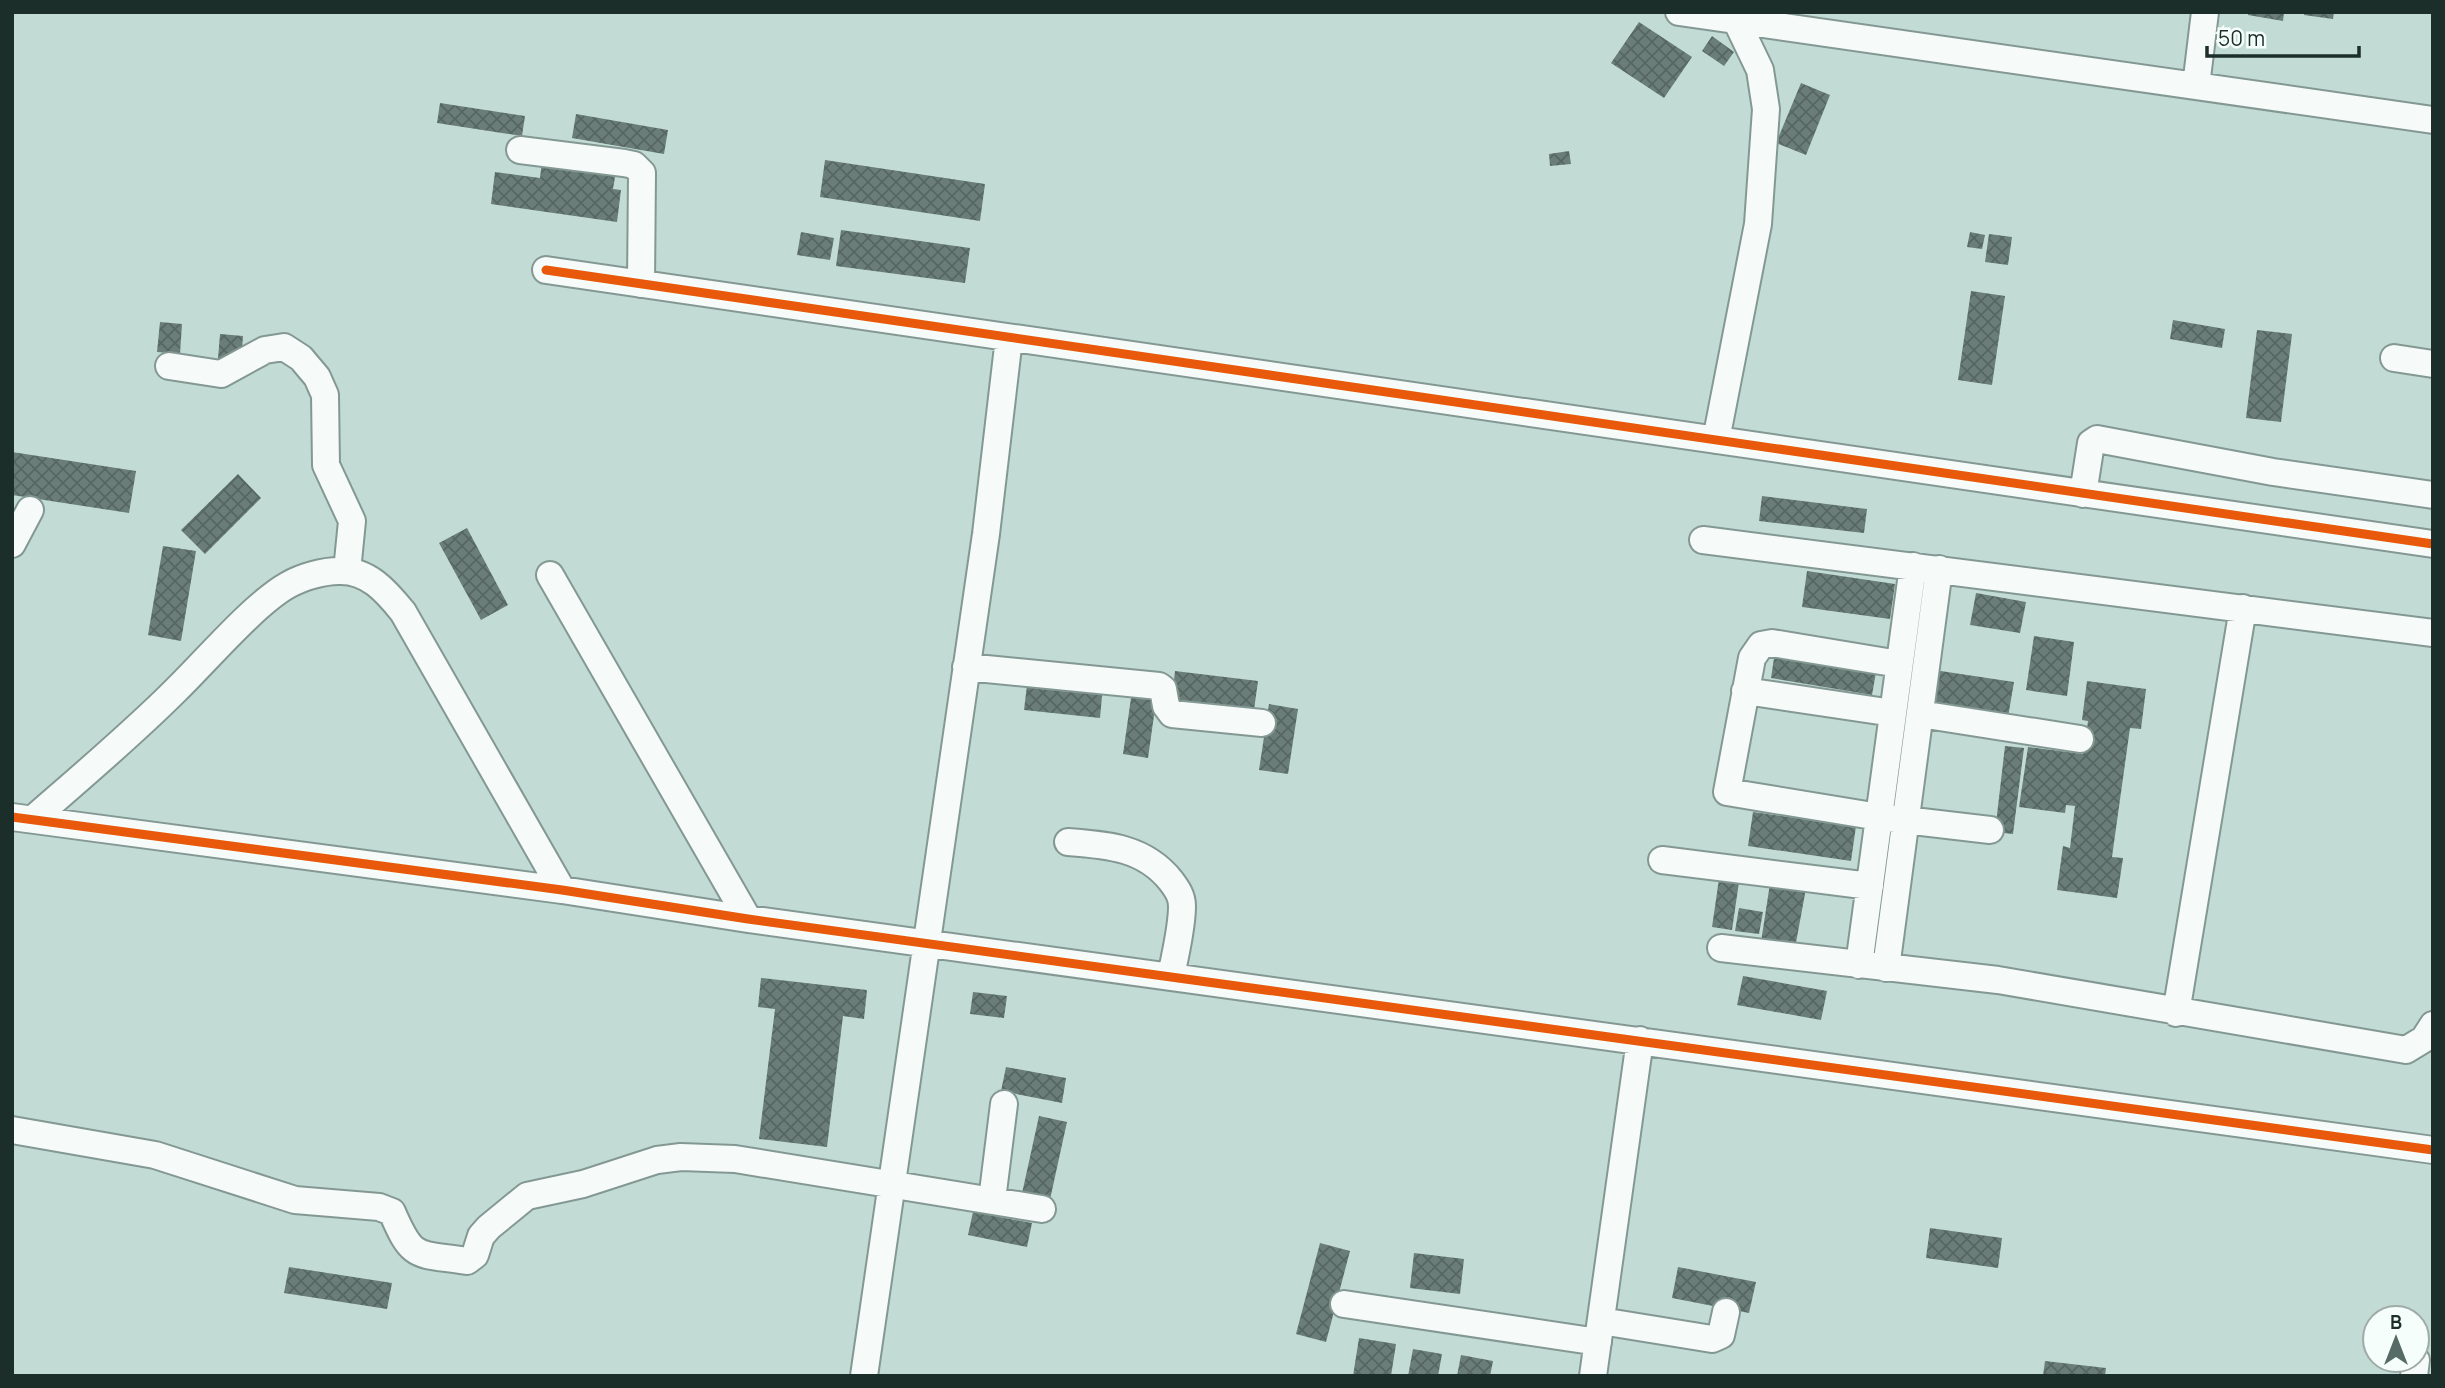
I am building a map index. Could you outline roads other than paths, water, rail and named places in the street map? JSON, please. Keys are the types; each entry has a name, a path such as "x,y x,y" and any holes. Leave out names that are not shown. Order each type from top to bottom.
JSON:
{"street":[{"path":"1679,12 2433,120"},
{"path":"2196,86 2205,12"},
{"path":"1716,440 1758,224 1766,110 1760,70 1736,20"},
{"path":"520,150 624,163 639,168 642,173 641,284"},
{"path":"546,270 2433,544"},
{"path":"864,1376 966,667 1009,338"},
{"path":"169,366 221,374 265,350 284,346 301,358 317,377 325,395 326,465 352,521 347,571"},
{"path":"2394,358 2433,364"},
{"path":"2083,494 2091,443 2097,439 2273,472 2433,495"},
{"path":"12,544 30,510"},
{"path":"1703,540 2433,634"},
{"path":"1859,965 1913,566"},
{"path":"1886,968 1939,569"},
{"path":"22,818 146,719 251,616 287,585 314,575 356,572 370,579 403,612 562,890"},
{"path":"550,575 748,919"},
{"path":"2176,1013 2243,608"},
{"path":"1899,664 1772,643 1761,645 1752,658 1727,792 1879,817 1990,830"},
{"path":"966,667 1159,686 1163,689 1166,706 1172,714 1262,723"},
{"path":"1745,691 1893,713"},
{"path":"1920,714 2080,739"},
{"path":"22,818 562,890 748,919 2433,1150"},
{"path":"1068,842 1106,845 1141,855 1160,866 1178,890 1182,905 1171,976"},
{"path":"1662,860 1870,886"},
{"path":"1721,948 1998,980 2176,1013 2406,1050 2424,1039 2433,1025"},
{"path":"1593,1376 1640,1040"},
{"path":"992,1200 1004,1104"},
{"path":"12,1130 155,1155 295,1200 379,1207 392,1212 403,1240 411,1249 467,1261 475,1255 481,1236 489,1227 527,1196 613,1176 657,1160 681,1157 735,1159 1042,1209"},
{"path":"1344,1304 1599,1332 1712,1339 1721,1335 1726,1311"}]}
